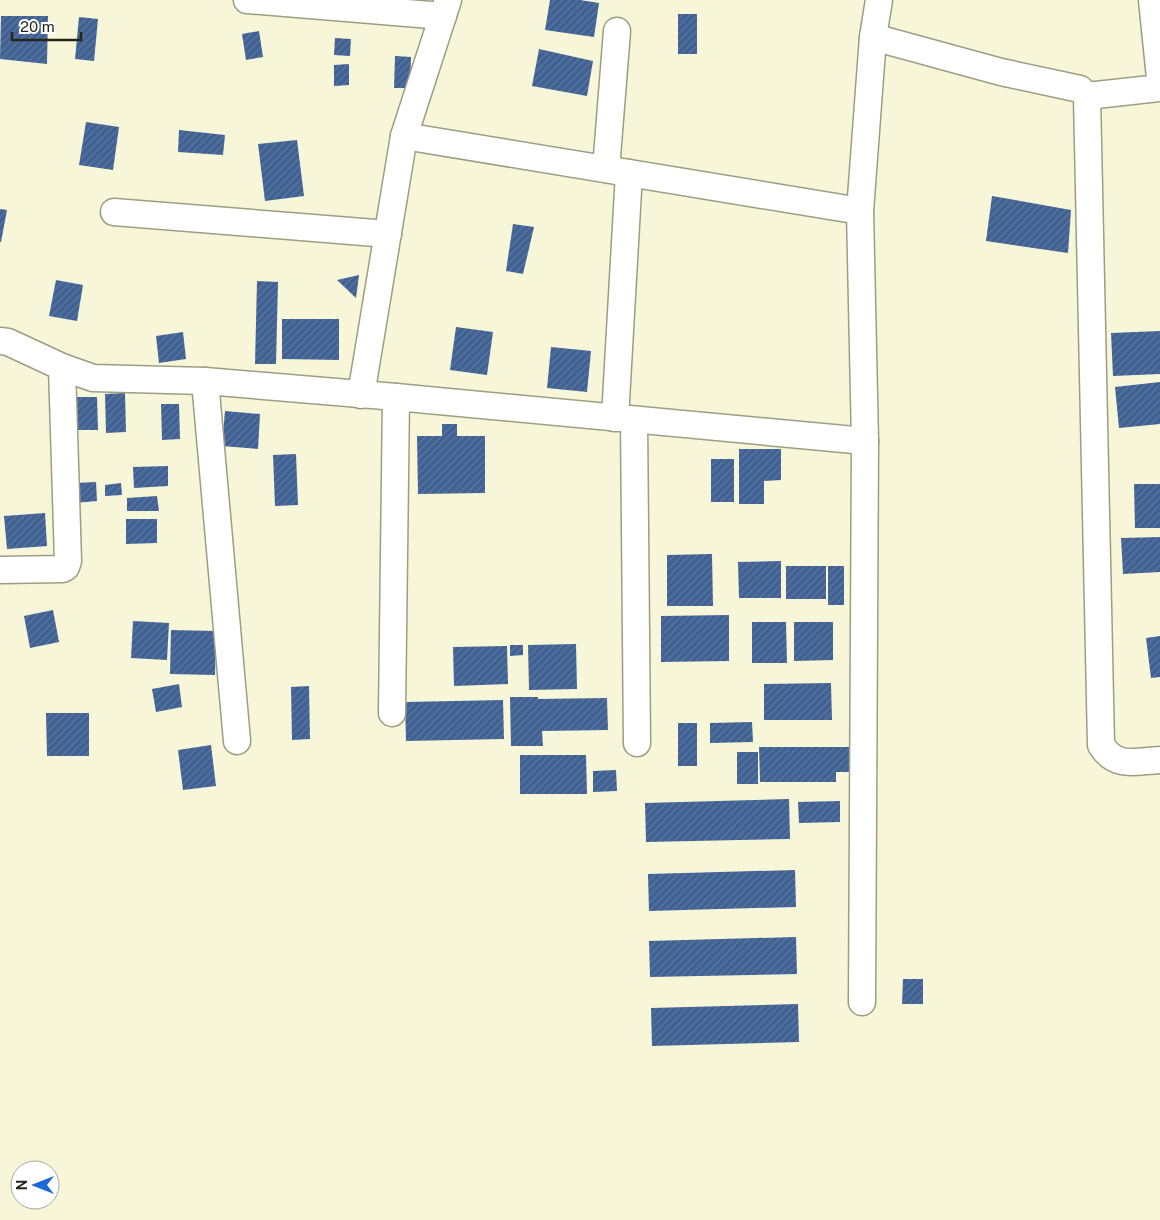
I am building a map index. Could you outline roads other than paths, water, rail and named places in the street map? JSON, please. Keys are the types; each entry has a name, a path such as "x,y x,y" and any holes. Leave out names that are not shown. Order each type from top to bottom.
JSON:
{"street":[{"path":"247,0 445,8 404,136 361,395"},
{"path":"862,1002 865,441 860,211 872,37 879,0"},
{"path":"1152,0 1160,78"},
{"path":"617,30 617,171 637,742"},
{"path":"872,37 1001,72 1080,89 1087,96 1101,745 1107,755 1119,761 1160,760"},
{"path":"1087,96 1160,88"},
{"path":"404,136 860,211"},
{"path":"114,212 388,234"},
{"path":"0,341 8,342 93,378 204,381 865,441"},
{"path":"0,570 63,569 68,562 62,366"},
{"path":"204,381 237,741"},
{"path":"392,713 396,397"}]}
